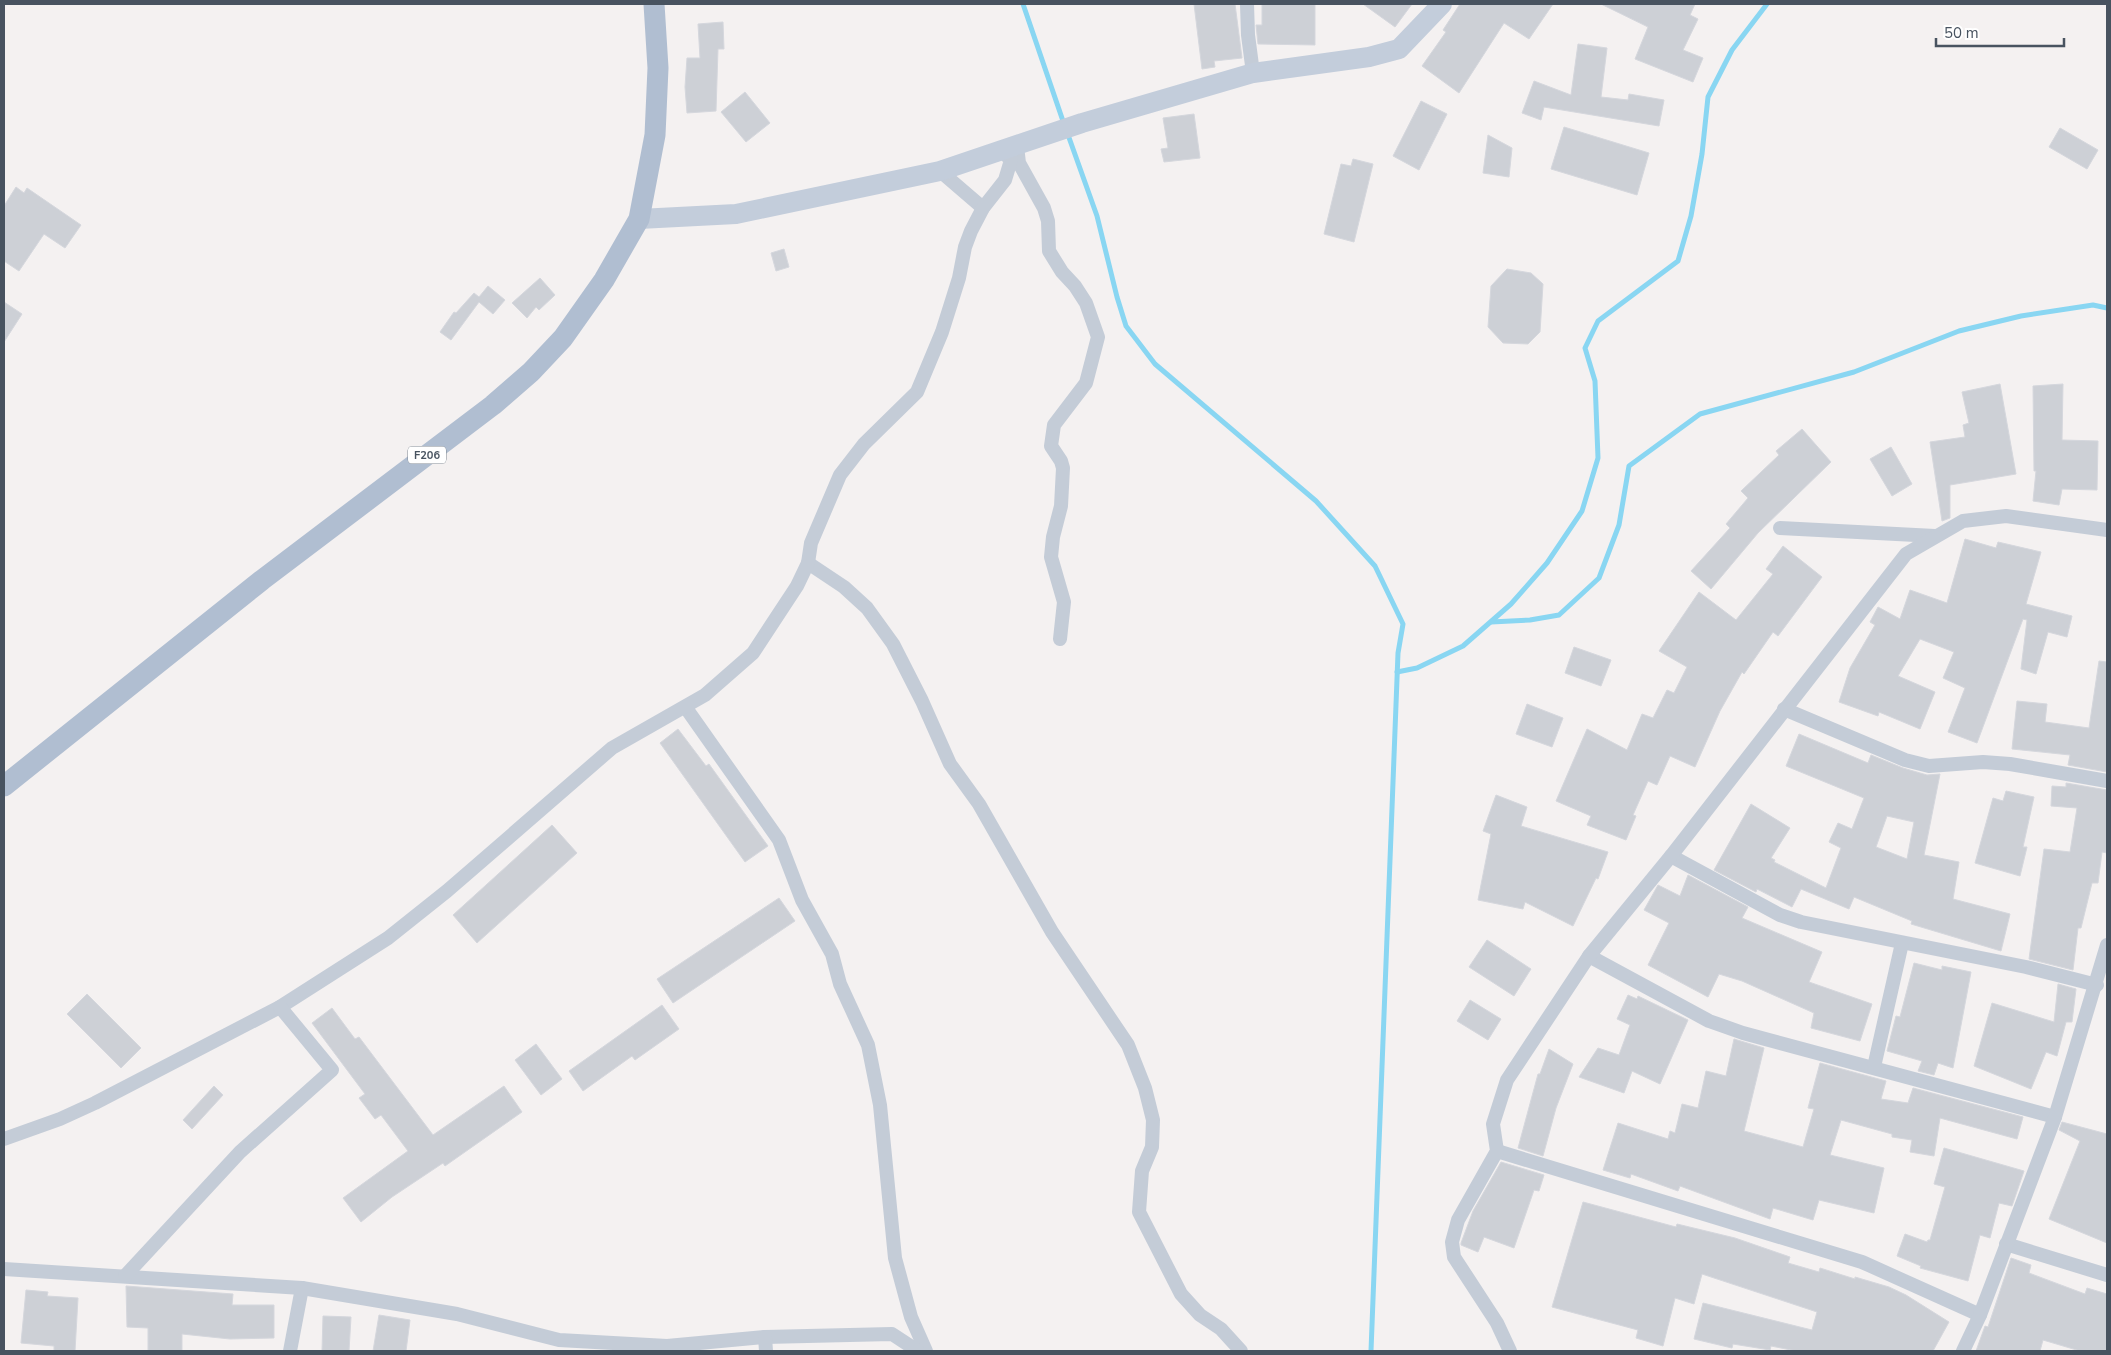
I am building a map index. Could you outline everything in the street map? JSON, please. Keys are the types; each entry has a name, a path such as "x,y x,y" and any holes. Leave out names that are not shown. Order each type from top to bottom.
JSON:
{"main road":[{"name":"F206","path":"4,786 262,580 493,405 531,372 563,338 604,280 639,218 655,135 658,68 654,4"}],"street":[{"path":"1247,4 1248,35 1253,73"},
{"path":"639,218 736,214 940,171 1082,123 1253,73 1370,57 1399,49 1442,4"},
{"path":"4,1139 60,1120 280,1007 388,938 447,891 612,748 686,708 725,678 753,653 787,604 808,563 811,544 840,474 864,444 917,392 945,323 960,278 965,247 971,231 983,208 1005,180 1011,160 1009,149"},
{"path":"1009,149 1039,196 1044,208 1048,221 1049,251 1062,272 1075,286 1086,303 1098,337 1086,383 1054,425 1051,446 1061,461 1063,468 1061,506 1053,537 1051,557 1064,602 1060,639"},
{"path":"940,171 983,208"},
{"path":"1510,1351 1497,1323 1454,1257 1452,1242 1458,1220 1497,1151 1493,1124 1507,1080 1590,956 1671,856 1906,554 1963,521 2006,516 2107,530"},
{"path":"1780,528 1935,536"},
{"path":"808,563 844,587 866,608 893,644 922,701 950,764 979,804 1052,932 1128,1045 1145,1088 1153,1120 1152,1147 1142,1171 1139,1212 1180,1294 1200,1315 1221,1329 1241,1351"},
{"path":"686,708 779,840 802,900 832,954 840,984 868,1045 880,1105 895,1258 911,1317 926,1351"},
{"path":"1784,709 1906,760 1929,766 1984,762 2010,764 2107,781"},
{"path":"1671,856 1780,915 1801,922 2026,967 2097,985"},
{"path":"1874,1068 1902,942"},
{"path":"1963,1351 1980,1315 2055,1117 2097,985 2107,945"},
{"path":"1590,956 1709,1021 1743,1033 2055,1117"},
{"path":"124,1276 240,1152 332,1070 280,1007"},
{"path":"1497,1151 1862,1262 1980,1315"},
{"path":"2006,1244 2107,1275"},
{"path":"4,1269 302,1288 457,1314 558,1346 667,1348 766,1344 892,1334 918,1351"},
{"path":"290,1351 302,1288"}],"building":[{"path":"1194,4 1235,4 1242,58 1214,61 1215,67 1202,69"},
{"path":"1262,4 1315,4 1315,45 1258,44 1256,25 1262,25"},
{"path":"1363,4 1412,4 1395,27"},
{"path":"1460,4 1553,4 1529,39 1504,23 1459,93 1422,66 1446,32 1443,30"},
{"path":"1601,4 1695,4 1690,15 1698,19 1683,50 1703,58 1693,82 1635,59 1648,27"},
{"path":"723,22 724,49 718,49 716,111 687,113 685,87 687,58 700,58 698,24"},
{"path":"1578,44 1607,48 1601,97 1628,100 1629,94 1664,100 1659,126 1544,107 1541,120 1522,113 1534,81 1571,95"},
{"path":"745,92 770,123 746,142 721,112"},
{"path":"1421,101 1447,114 1419,170 1393,156"},
{"path":"1194,114 1200,158 1164,162 1161,149 1168,148 1163,118"},
{"path":"1564,127 1649,153 1637,195 1551,169"},
{"path":"2060,128 2098,150 2087,169 2049,147"},
{"path":"1488,135 1512,148 1509,177 1483,173"},
{"path":"1353,159 1373,164 1354,242 1324,234 1341,164 1351,166"},
{"path":"16,187 24,193 27,188 81,225 65,248 44,234 19,271 4,261 4,206"},
{"path":"784,249 789,267 776,271 771,253"},
{"path":"1507,269 1531,273 1543,284 1540,332 1528,344 1503,343 1488,327 1491,286"},
{"path":"540,278 555,295 539,310 536,307 527,318 512,303"},
{"path":"488,286 505,300 493,314 479,302 451,340 440,332 454,312 456,313 474,293 479,297"},
{"path":"4,302 22,314 4,342"},
{"path":"2000,384 2016,474 1950,485 1950,518 1942,521 1930,442 1965,437 1963,425 1969,423 1962,392"},
{"path":"2063,384 2062,440 2098,441 2097,490 2062,489 2059,505 2033,501 2036,471 2034,471 2033,386"},
{"path":"1802,429 1831,462 1758,533 1711,589 1691,571 1730,528 1726,524 1748,498 1741,491 1779,455 1776,451"},
{"path":"1891,447 1912,484 1892,496 1870,459"},
{"path":"1965,539 1996,548 1998,542 2041,552 2026,604 2072,616 2067,637 2048,632 2036,674 2021,669 2027,620 2023,619 1977,743 1948,732 1965,688 1943,678 1954,652 1920,639 1898,676 1935,692 1920,729 1879,712 1878,716 1839,702 1850,668 1875,625 1870,622 1878,607 1900,619 1910,590 1947,603"},
{"path":"1783,546 1822,577 1778,636 1773,632 1744,674 1742,672 1720,711 1695,767 1670,756 1657,785 1648,781 1633,815 1636,816 1626,840 1587,825 1591,816 1556,801 1587,729 1627,750 1642,714 1653,718 1667,690 1674,693 1687,667 1659,651 1699,592 1736,620 1773,574 1766,569"},
{"path":"1574,647 1611,660 1601,686 1565,673"},
{"path":"2099,661 2107,662 2107,772 2068,765 2070,755 2012,749 2017,701 2047,704 2045,722 2089,728"},
{"path":"1527,704 1563,718 1552,747 1516,734"},
{"path":"678,729 706,766 709,764 768,846 745,862 660,743"},
{"path":"1799,734 1868,763 1871,755 1927,775 1940,774 1924,855 1959,862 1953,899 2010,914 2001,951 1911,924 1912,921 1854,897 1849,909 1801,889 1792,907 1757,889 1756,892 1714,870 1751,804 1790,828 1771,858 1775,860 1774,862 1826,888 1841,848 1829,842 1838,823 1852,829 1864,798 1786,766","holes":["1887,816 1914,822 1907,859 1876,847"]},
{"path":"2066,783 2107,790 2107,853 2102,852 2098,883 2092,883 2081,928 2078,928 2073,970 2029,959 2044,849 2070,852 2077,808 2051,806 2052,786 2066,787"},
{"path":"2006,791 2034,797 2023,847 2027,847 2020,876 1975,863 1993,798 2003,801"},
{"path":"1496,795 1527,807 1521,826 1608,852 1598,879 1596,878 1573,926 1525,902 1523,909 1478,900 1491,834 1483,831"},
{"path":"552,825 577,853 477,943 453,915"},
{"path":"1688,875 1748,907 1742,918 1822,952 1809,982 1872,1004 1860,1041 1811,1028 1814,1013 1742,981 1719,974 1708,997 1648,965 1669,923 1644,910 1658,885 1680,896"},
{"path":"779,898 795,921 673,1003 657,979"},
{"path":"1487,940 1531,969 1514,996 1469,967"},
{"path":"1914,963 1942,970 1942,966 1971,972 1953,1068 1938,1063 1934,1075 1918,1071 1922,1061 1887,1051 1896,1016 1900,1017"},
{"path":"2058,984 2076,989 2072,1022 2066,1022 2057,1056 2046,1052 2031,1089 1974,1066 1992,1003 2054,1022"},
{"path":"87,994 141,1048 121,1068 67,1014"},
{"path":"1628,995 1637,999 1638,996 1688,1020 1660,1084 1632,1071 1624,1093 1579,1077 1598,1048 1619,1055 1630,1025 1617,1019"},
{"path":"1470,1000 1501,1019 1488,1040 1457,1021"},
{"path":"662,1005 679,1029 635,1060 632,1056 583,1091 569,1071"},
{"path":"332,1008 355,1039 359,1037 433,1135 504,1086 522,1112 445,1166 443,1163 392,1197 361,1222 343,1198 408,1151 381,1115 375,1119 359,1098 365,1094 312,1023"},
{"path":"1734,1039 1764,1048 1744,1131 1803,1147 1814,1109 1808,1108 1820,1063 1886,1081 1881,1099 1908,1103 1913,1088 2023,1117 2017,1139 1940,1118 1934,1156 1910,1152 1912,1140 1892,1137 1892,1134 1841,1120 1830,1155 1884,1168 1874,1213 1819,1200 1813,1220 1773,1208 1770,1219 1680,1186 1678,1191 1631,1174 1630,1178 1603,1170 1618,1123 1668,1139 1670,1131 1675,1133 1682,1104 1698,1108 1706,1071 1726,1076"},
{"path":"536,1044 562,1079 541,1095 515,1060"},
{"path":"1549,1049 1573,1064 1556,1108 1543,1156 1518,1148 1538,1074 1540,1074"},
{"path":"214,1086 223,1095 192,1129 183,1120"},
{"path":"2062,1122 2107,1134 2107,1243 2049,1219 2080,1141 2059,1130"},
{"path":"1944,1148 2024,1171 2012,1206 1999,1203 1990,1238 1980,1235 1968,1281 1920,1268 1921,1266 1897,1256 1905,1234 1927,1242 1930,1240 1945,1187 1934,1184"},
{"path":"1501,1162 1544,1175 1539,1191 1534,1190 1514,1248 1484,1237 1478,1252 1461,1245 1461,1243 1473,1211"},
{"path":"1583,1202 1676,1227 1677,1224 1735,1238 1790,1257 1788,1263 1819,1272 1820,1268 1889,1287 1906,1295 1949,1322 1933,1351 1796,1351 1771,1346 1770,1350 1733,1344 1732,1348 1694,1339 1703,1303 1812,1330 1817,1312 1702,1274 1694,1304 1675,1298 1663,1346 1636,1338 1638,1330 1552,1307"},
{"path":"2011,1258 2031,1265 2029,1273 2085,1294 2087,1288 2107,1294 2107,1351 2080,1351 2043,1340 2040,1351 1976,1351 1985,1326 1988,1327"},
{"path":"126,1286 233,1294 232,1305 274,1305 274,1338 230,1339 182,1334 182,1351 148,1351 148,1328 127,1327"},
{"path":"26,1290 48,1292 47,1296 78,1298 75,1351 54,1351 54,1346 21,1343"},
{"path":"379,1315 410,1320 406,1351 373,1351"},
{"path":"323,1316 351,1317 349,1351 322,1351"}],"waterway":[{"path":"1023,4 1064,124"},
{"path":"1397,672 1417,668 1463,646 1511,604 1547,563 1582,511 1598,458 1595,381 1585,348 1598,321 1678,261 1691,216 1702,154 1708,97 1732,50 1767,4"},
{"path":"1067,132 1097,216 1126,326 1155,364 1316,501 1375,566 1403,624 1398,653 1371,1351"},
{"path":"1491,622 1530,620 1559,615 1599,578 1619,525 1629,466 1700,414 1854,372 1959,331 2021,316 2093,305 2107,308"}]}
